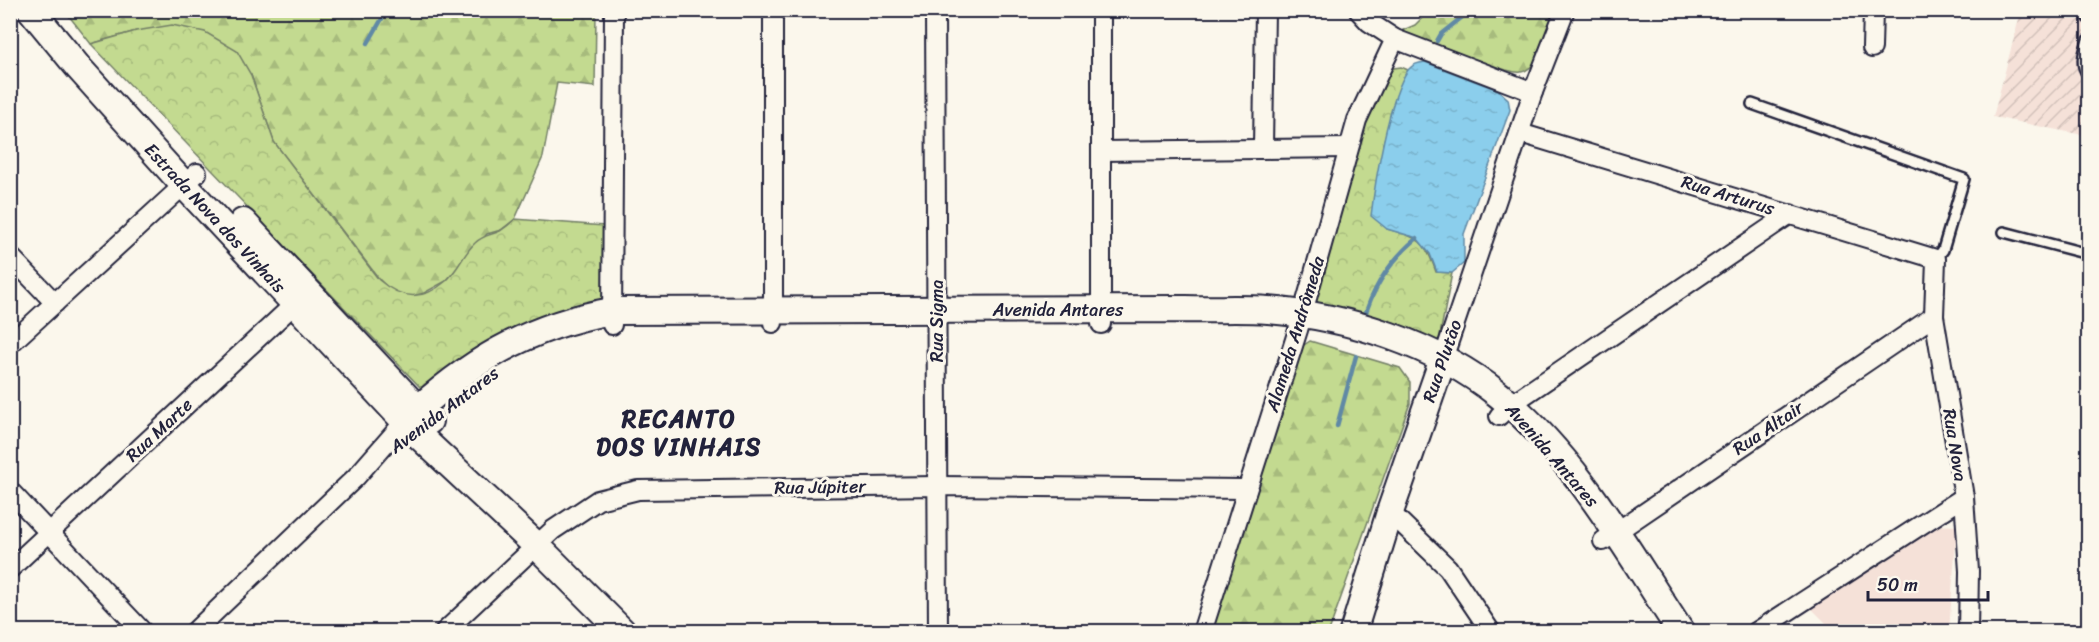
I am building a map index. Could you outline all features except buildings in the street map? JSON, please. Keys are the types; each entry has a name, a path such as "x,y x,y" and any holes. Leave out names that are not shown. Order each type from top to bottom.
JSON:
{"main road":[{"name":"Estrada Nova dos Vinhais","path":"31,10 78,67 190,179 416,420 623,632"},
{"name":"Estrada Nova dos Vinhais","path":"49,10 190,179"},
{"name":"Avenida Antares","path":"416,420 468,369 512,342 571,320 772,316 1101,317 1268,310 1300,322 1376,332 1440,366 1475,378 1504,411 1563,462 1609,536 1663,632"},
{"name":"Rua Plutão","path":"1353,632 1390,512 1440,366"},
{"name":"Avenida Antares","path":"1609,536 1681,632"}],"street":[{"path":"612,318 614,10"},
{"path":"772,316 773,10"},
{"name":"Rua Sigma","path":"935,10 938,632"},
{"path":"1101,10 1101,317"},
{"path":"1263,147 1265,10"},
{"path":"1358,10 1369,22 1395,39 1533,92"},
{"name":"Rua Plutão","path":"1440,366 1533,92 1566,10"},
{"path":"1872,48 1873,10"},
{"name":"Alameda Andrômeda","path":"1202,632 1300,322 1357,120 1395,39"},
{"name":"Rua Arturus","path":"1520,133 1936,259"},
{"path":"1101,151 1263,147 1348,148"},
{"path":"10,344 190,179"},
{"path":"1504,411 1790,214"},
{"path":"10,256 54,303"},
{"name":"Rua Nova","path":"1936,259 1934,316 1964,497 1969,571 1968,632"},
{"name":"Rua Marte","path":"10,569 301,297"},
{"name":"Rua Altair","path":"1609,536 1934,316"},
{"name":"Avenida Antares","path":"194,632 416,420"},
{"name":"Rua Júpiter","path":"444,632 552,530 598,500 638,490 937,486 1246,489"},
{"path":"10,491 143,632"},
{"path":"1756,632 1964,497"},
{"path":"1390,512 1448,568 1491,632"}],"lane":[{"path":"2084,10 2088,18"},
{"path":"2088,40 2083,59 2084,70 2088,74"},
{"path":"1752,104 1964,179 1943,250 1936,259"},
{"path":"2004,232 2088,254"}],"shaded area":[{"path":"2021,11 2088,11 2088,136 1993,117"},
{"path":"1936,525 1957,526 1949,631 1834,631 1808,605"}],"green space":[{"path":"65,11 596,11 595,87 557,83 543,157 515,219 501,230 487,234 446,281 424,293 406,298 391,291 380,280 274,142 251,75 136,31 91,44"},
{"path":"1421,11 1558,11 1534,64 1518,72 1407,36 1403,30 1415,25 1422,18"},
{"path":"172,25 205,32 237,51 251,75 274,142 379,280 388,287 412,295 421,295 437,288 450,277 478,240 500,231 515,219 604,226 605,304 422,389 91,44 136,31"},
{"path":"1401,67 1408,70 1396,99 1383,144 1387,229 1419,241 1428,253 1436,272 1452,273 1439,340 1433,345 1315,307 1312,298 1354,149 1387,75 1394,68"},
{"path":"1310,341 1400,368 1410,382 1410,403 1329,631 1211,632 1301,347"}],"water":[{"path":"1425,62 1498,90 1508,99 1510,110 1464,234 1464,263 1452,273 1437,272 1430,254 1417,238 1387,229 1371,216 1379,162 1395,99 1408,70 1416,64"}],"waterway":[{"path":"368,43 387,10"},
{"path":"1437,41 1441,34 1471,10"},
{"path":"1364,319 1372,296 1384,274 1417,238"},
{"path":"1337,426 1356,356"}],"district":[{"name":"RECANTO DOS VINHAIS","path":"679,433"}]}
